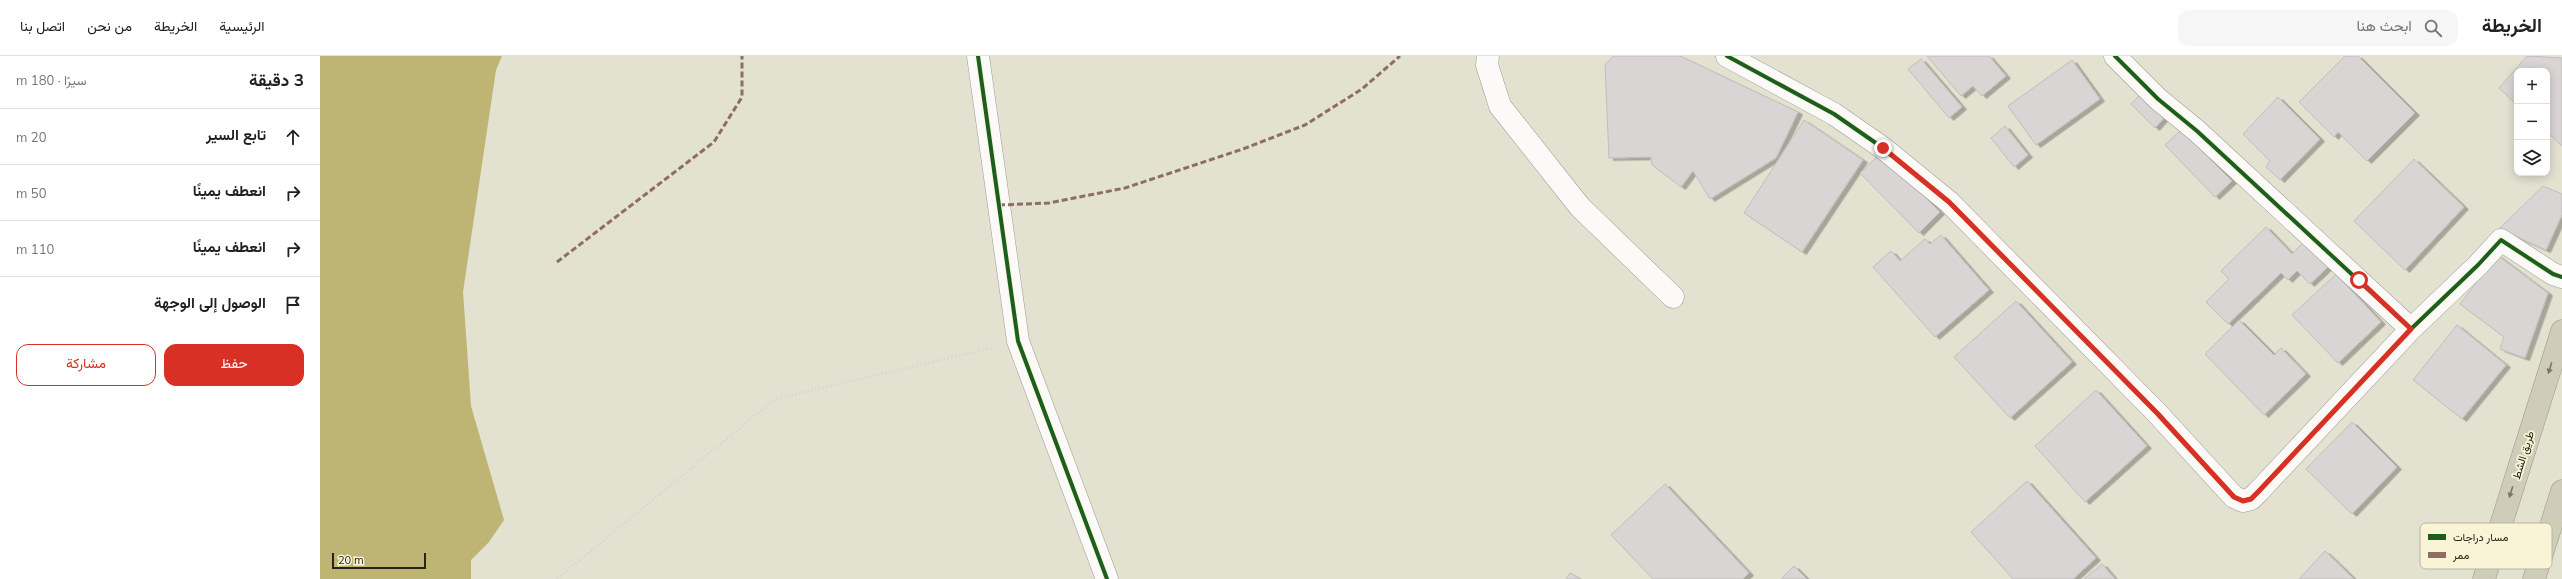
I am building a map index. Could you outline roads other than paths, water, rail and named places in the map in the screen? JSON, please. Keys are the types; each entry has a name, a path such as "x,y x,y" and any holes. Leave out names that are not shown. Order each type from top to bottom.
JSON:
{"highway":[{"name":"طريق الشط","path":"2502,523 2562,331"},
{"path":"2552,523 2562,491"},
{"name":"طريق الشط","path":"2484,579 2487,569"},
{"path":"2534,579 2537,569"}],"street":[{"path":"978,56 1018,341 1107,579"},
{"path":"1488,56 1487,65 1500,106 1580,207 1673,297"},
{"path":"1727,56 1834,114 1883,148 1949,202 2157,413 2212,475 2234,497 2243,501 2251,499 2258,492 2411,329 2478,265 2501,240 2553,274 2562,277"},
{"path":"2115,56 2158,99 2197,131 2411,329"}]}
